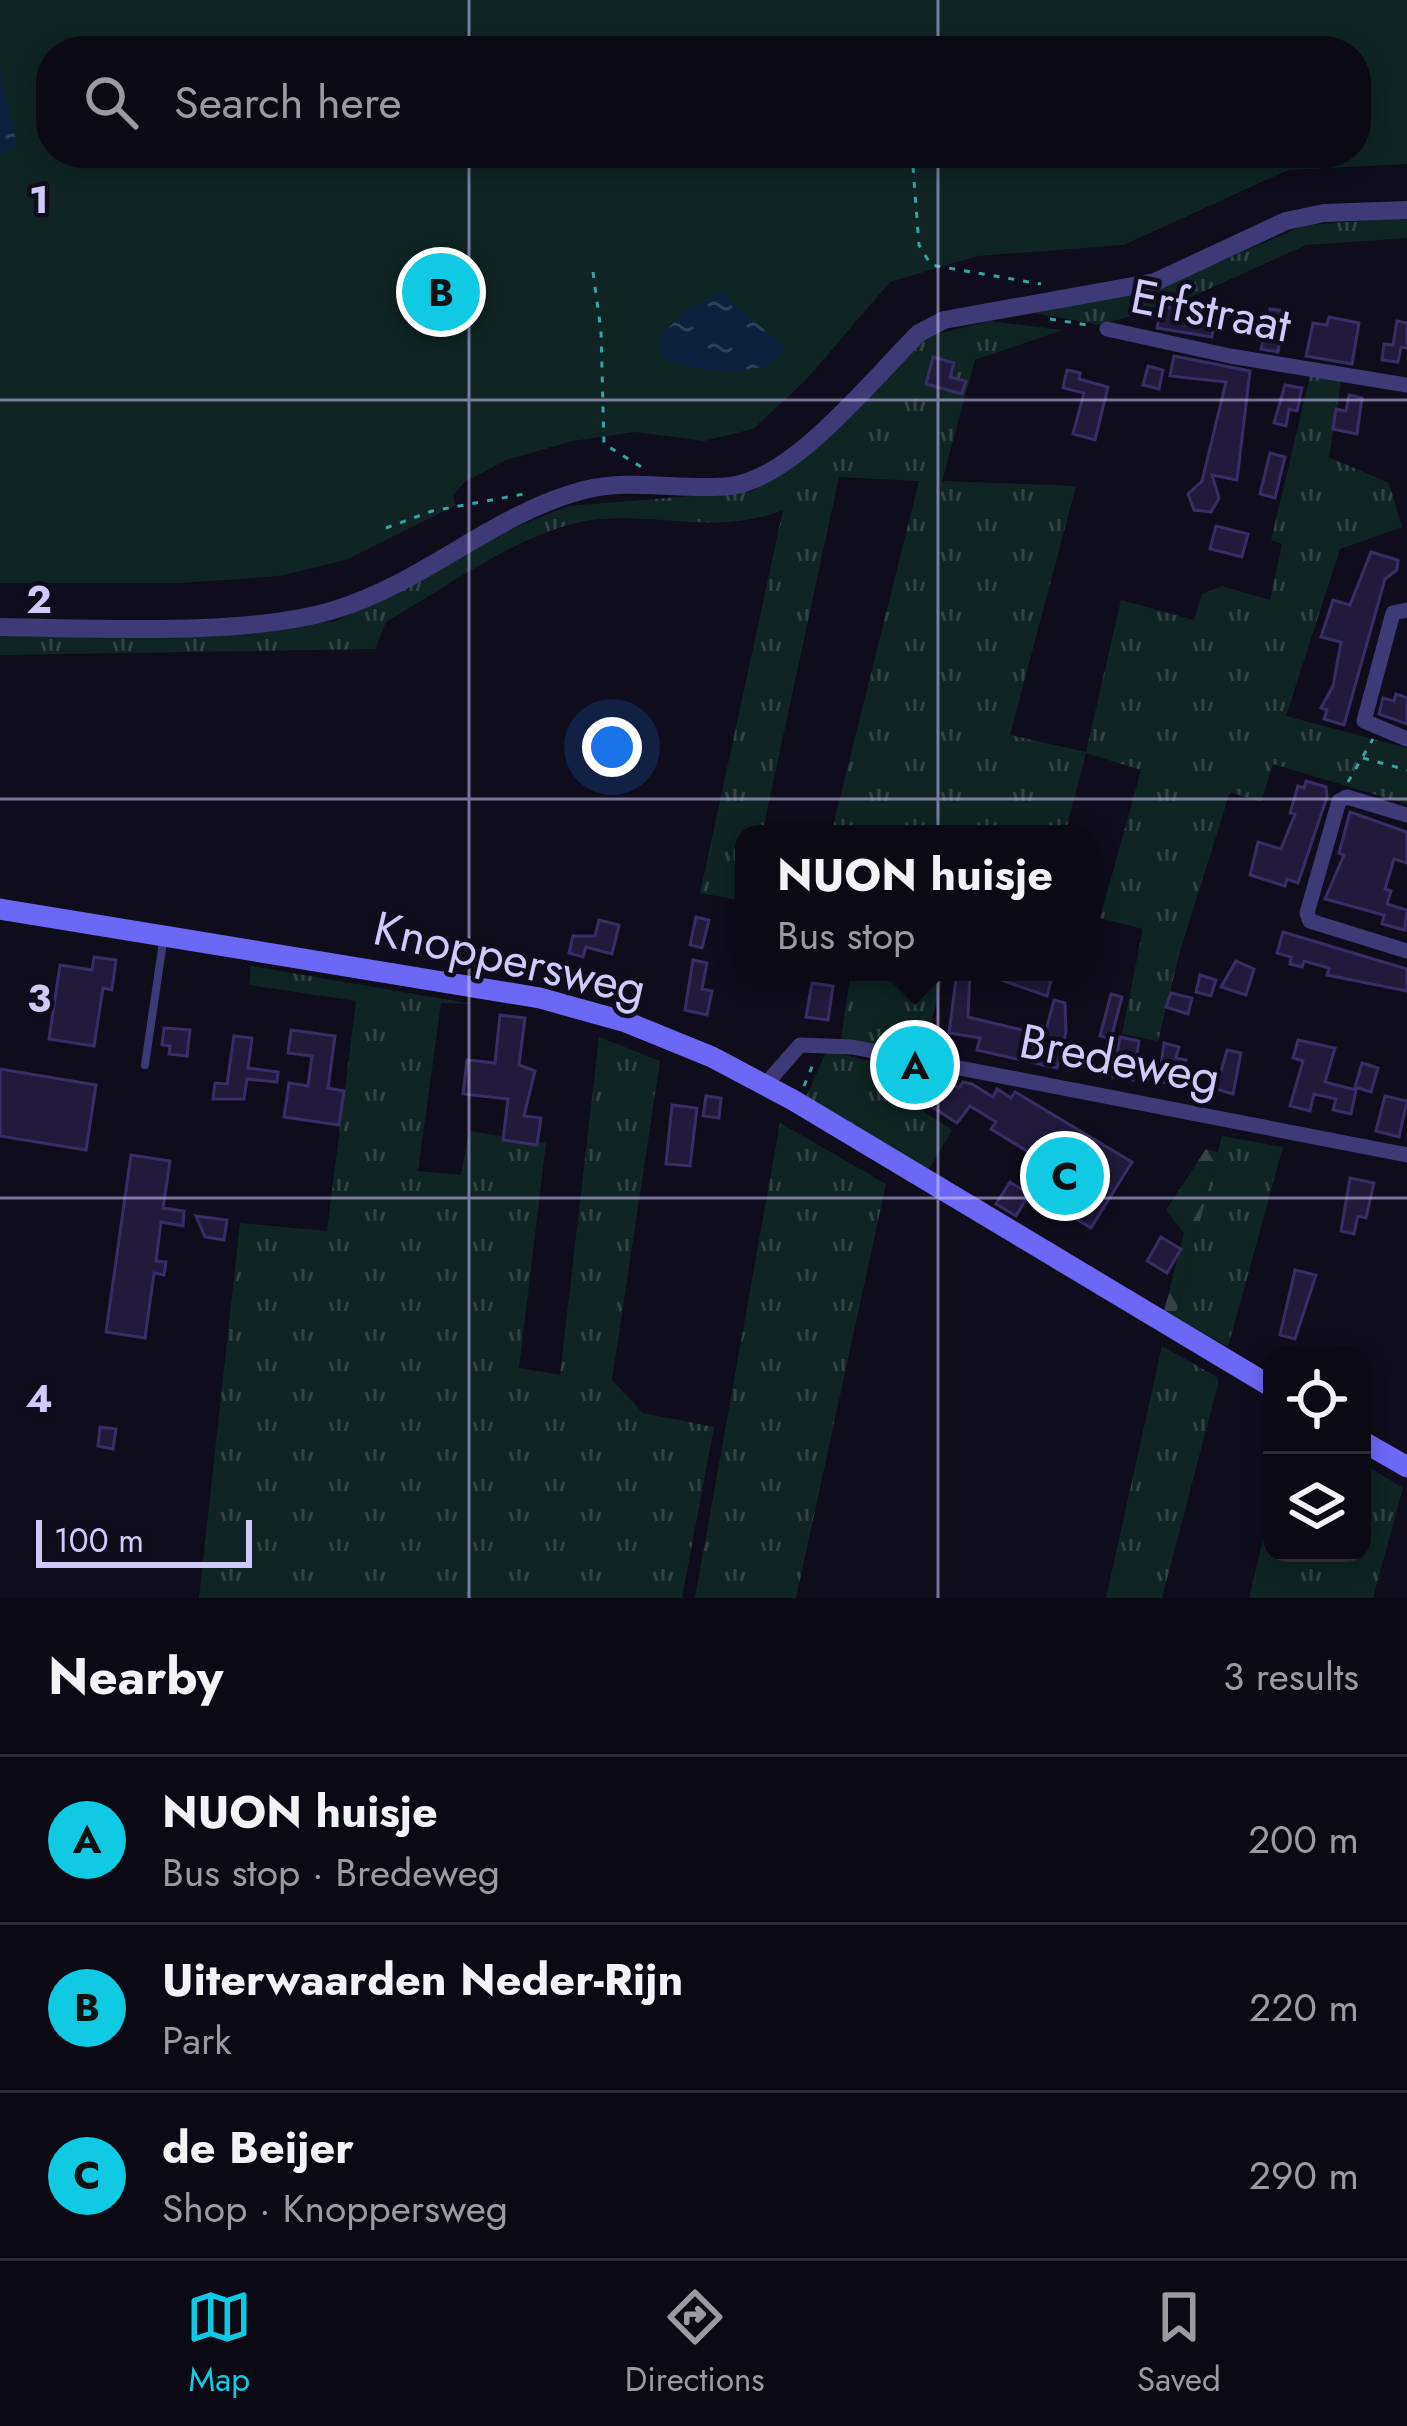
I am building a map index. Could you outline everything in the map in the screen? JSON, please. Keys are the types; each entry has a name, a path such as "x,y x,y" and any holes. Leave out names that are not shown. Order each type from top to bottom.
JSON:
{"main road":[{"name":"Knoppersweg","path":"0,909 540,998 626,1022 765,1084 1263,1382"},
{"path":"1371,1446 1407,1468"}],"street":[{"path":"0,628 242,624 339,609 538,507 586,489 722,486 760,477 791,458 919,333 944,320 1155,282 1286,221 1324,213 1407,210"},
{"name":"Erfstraat","path":"1107,329 1407,385"},
{"path":"1407,610 1393,613 1364,721 1369,727 1407,739"},
{"path":"1407,814 1347,797 1339,801 1307,914 1310,921 1407,951"},
{"path":"765,1084 791,1050 822,1044"},
{"name":"Bredeweg","path":"822,1044 1407,1155"}],"lane":[{"path":"145,1065 164,935"}],"path":[{"path":"913,168 919,245 931,265 1046,286"},
{"path":"593,272 602,331 604,444 645,469"},
{"name":"Erfstraat","path":"1033,316 1107,329"},
{"path":"386,529 433,511 541,493"},
{"path":"1347,797 1348,776 1374,738 1369,727"},
{"path":"1361,758 1407,770"},
{"path":"793,1100 822,1044"}],"green space":[{"path":"0,0 1407,0 1407,164 1371,166 1371,36 36,36 36,168 1328,168 1288,170 1124,245 978,256 890,282 806,380 753,429 704,441 635,432 573,441 506,460 465,482 453,495 456,505 346,560 279,576 183,583 0,583"},
{"path":"1407,218 1407,238 1306,245 1180,302 1100,325 1035,313 1159,288 1305,225"},
{"path":"990,321 1063,330 975,360 942,481 1076,486 1010,735 1086,752 1121,600 1194,620 1202,594 1222,586 1270,600 1282,544 1271,540 1310,376 1341,381 1329,457 1389,483 1402,527 1340,549 1286,716 1407,748 1407,804 1273,764 1261,802 1230,792 1180,951 1158,1041 1122,1034 1143,929 1100,918 1141,770 1086,753 1067,825 833,825 919,481 839,477 764,825 735,825 735,899 700,893 783,510 735,521 616,518 567,525 513,547 386,622 375,649 0,655 0,635 334,622 516,527 568,506 753,491 929,336"},
{"path":"251,966 473,1004 441,1003 418,1171 461,1175 469,1131 546,1143 519,1368 560,1375 599,1037 660,1061 612,1380 643,1413 714,1427 682,1598 199,1598 240,1223 327,1231 356,1001 249,985"},
{"path":"850,981 942,981 922,1054 841,1038"},
{"path":"827,1050 936,1079 930,1092 914,1105 952,1130 927,1172 806,1097"},
{"path":"780,1123 886,1184 796,1598 695,1598"},
{"path":"1222,1136 1283,1147 1228,1347 1175,1317"},
{"path":"1206,1149 1218,1152 1175,1317 1164,1311 1184,1233 1166,1210"},
{"path":"1162,1346 1217,1377 1218,1384 1162,1598 1106,1598"},
{"path":"1371,1468 1403,1488 1373,1598 1249,1598 1263,1540 1263,1562 1371,1562"}],"water":[{"path":"0,71 17,145 0,156"},
{"path":"724,290 732,303 785,347 777,359 730,371 662,358 659,337 688,309"}],"building":[{"path":"1170,300 1189,303 1188,313 1215,318 1212,337 1157,328 1161,307 1169,308"},
{"path":"1270,309 1285,311 1278,352 1261,349"},
{"path":"1329,317 1359,323 1352,364 1306,356 1313,323 1327,325"},
{"path":"1397,321 1407,323 1407,348 1401,347 1398,362 1382,360 1384,344 1393,345"},
{"path":"1174,356 1250,371 1237,480 1212,475 1219,498 1211,512 1194,510 1188,494 1202,481 1226,382 1170,376"},
{"path":"933,357 954,363 950,377 966,381 962,394 926,384"},
{"path":"1148,366 1163,370 1159,389 1143,385"},
{"path":"1067,370 1080,373 1079,379 1108,387 1095,440 1073,434 1084,393 1063,388"},
{"path":"1285,385 1302,388 1297,411 1289,409 1286,426 1274,423"},
{"path":"1349,395 1362,398 1357,434 1333,429 1336,409 1346,411"},
{"path":"1270,453 1285,457 1275,498 1260,494"},
{"path":"1216,526 1248,534 1242,557 1210,549"},
{"path":"1371,552 1398,560 1397,570 1385,579 1344,725 1324,719 1327,710 1321,708 1333,686 1341,642 1321,637 1333,600 1350,605"},
{"path":"1396,694 1407,698 1407,724 1379,714 1383,698 1394,701"},
{"path":"1306,781 1326,787 1327,797 1298,883 1287,879 1285,886 1250,875 1258,842 1281,849 1295,814 1290,813 1298,786 1304,788"},
{"path":"1350,812 1407,832 1407,863 1394,859 1385,889 1391,891 1387,904 1407,910 1405,930 1382,924 1384,915 1325,899 1344,855 1339,853"},
{"path":"696,917 709,920 702,948 690,945"},
{"path":"599,920 619,925 612,954 586,947 583,957 569,953 573,936 595,936"},
{"path":"1283,932 1407,969 1407,991 1327,975 1329,968 1304,961 1302,967 1290,964 1291,957 1277,953"},
{"path":"94,957 116,960 112,990 103,988 94,1046 49,1039 60,965 92,970"},
{"path":"693,960 707,963 702,989 712,991 707,1015 685,1010"},
{"path":"1236,961 1254,969 1246,995 1221,987"},
{"path":"1200,975 1216,980 1211,996 1196,992"},
{"path":"956,981 970,981 968,1017 1026,1031 1028,1023 1047,1027 1054,1000 1065,1003 1066,1032 1057,1068 977,1050 980,1038 949,1033"},
{"path":"1004,981 1051,981 1047,996"},
{"path":"812,983 833,986 828,1020 806,1017"},
{"path":"1171,993 1192,998 1188,1014 1166,1007"},
{"path":"1111,994 1122,997 1111,1039 1100,1036"},
{"path":"500,1015 525,1018 519,1065 535,1071 524,1116 541,1118 537,1145 503,1140 508,1099 463,1094 467,1060 495,1063"},
{"path":"164,1028 190,1030 187,1056 169,1054 170,1046 162,1045"},
{"path":"291,1030 335,1036 328,1088 344,1091 339,1125 284,1117 289,1083 308,1086 312,1056 288,1053"},
{"path":"234,1036 252,1038 248,1068 278,1072 277,1082 247,1079 244,1099 213,1099 215,1083 227,1084"},
{"path":"1120,1037 1139,1041 1133,1080 1113,1077"},
{"path":"1298,1040 1335,1048 1325,1082 1356,1090 1351,1114 1333,1110 1336,1099 1314,1094 1310,1111 1290,1106 1303,1061 1293,1058"},
{"path":"1164,1043 1179,1047 1176,1058 1186,1060 1180,1087 1159,1081"},
{"path":"1227,1050 1241,1053 1233,1094 1216,1089"},
{"path":"1362,1063 1378,1068 1371,1092 1355,1087"},
{"path":"0,1069 96,1085 86,1150 0,1136"},
{"path":"945,1080 959,1088 963,1082 972,1084 993,1097 997,1089 1011,1098 1015,1092 1132,1162 1091,1228 1026,1188 1043,1161 991,1129 996,1122 970,1106 957,1123 929,1105"},
{"path":"706,1096 721,1098 719,1118 703,1116"},
{"path":"1385,1096 1407,1101 1399,1137 1376,1131"},
{"path":"672,1105 697,1108 690,1166 666,1164"},
{"path":"131,1155 170,1161 163,1208 184,1211 183,1226 161,1222 156,1261 166,1262 164,1275 154,1273 145,1338 106,1332"},
{"path":"1350,1178 1374,1183 1366,1218 1358,1216 1354,1234 1341,1231"},
{"path":"1010,1182 1029,1194 1016,1216 996,1204"},
{"path":"196,1216 227,1220 224,1240 205,1237"},
{"path":"1161,1237 1181,1249 1167,1273 1147,1261"},
{"path":"1295,1270 1316,1275 1295,1339 1280,1335"},
{"path":"100,1427 116,1429 113,1449 98,1446"}],"place":[{"name":"Uiterwaarden Neder-Rijn","path":"441,292"},
{"name":"NUON huisje","path":"915,1065"},
{"name":"de Beijer","path":"1065,1176"}]}
